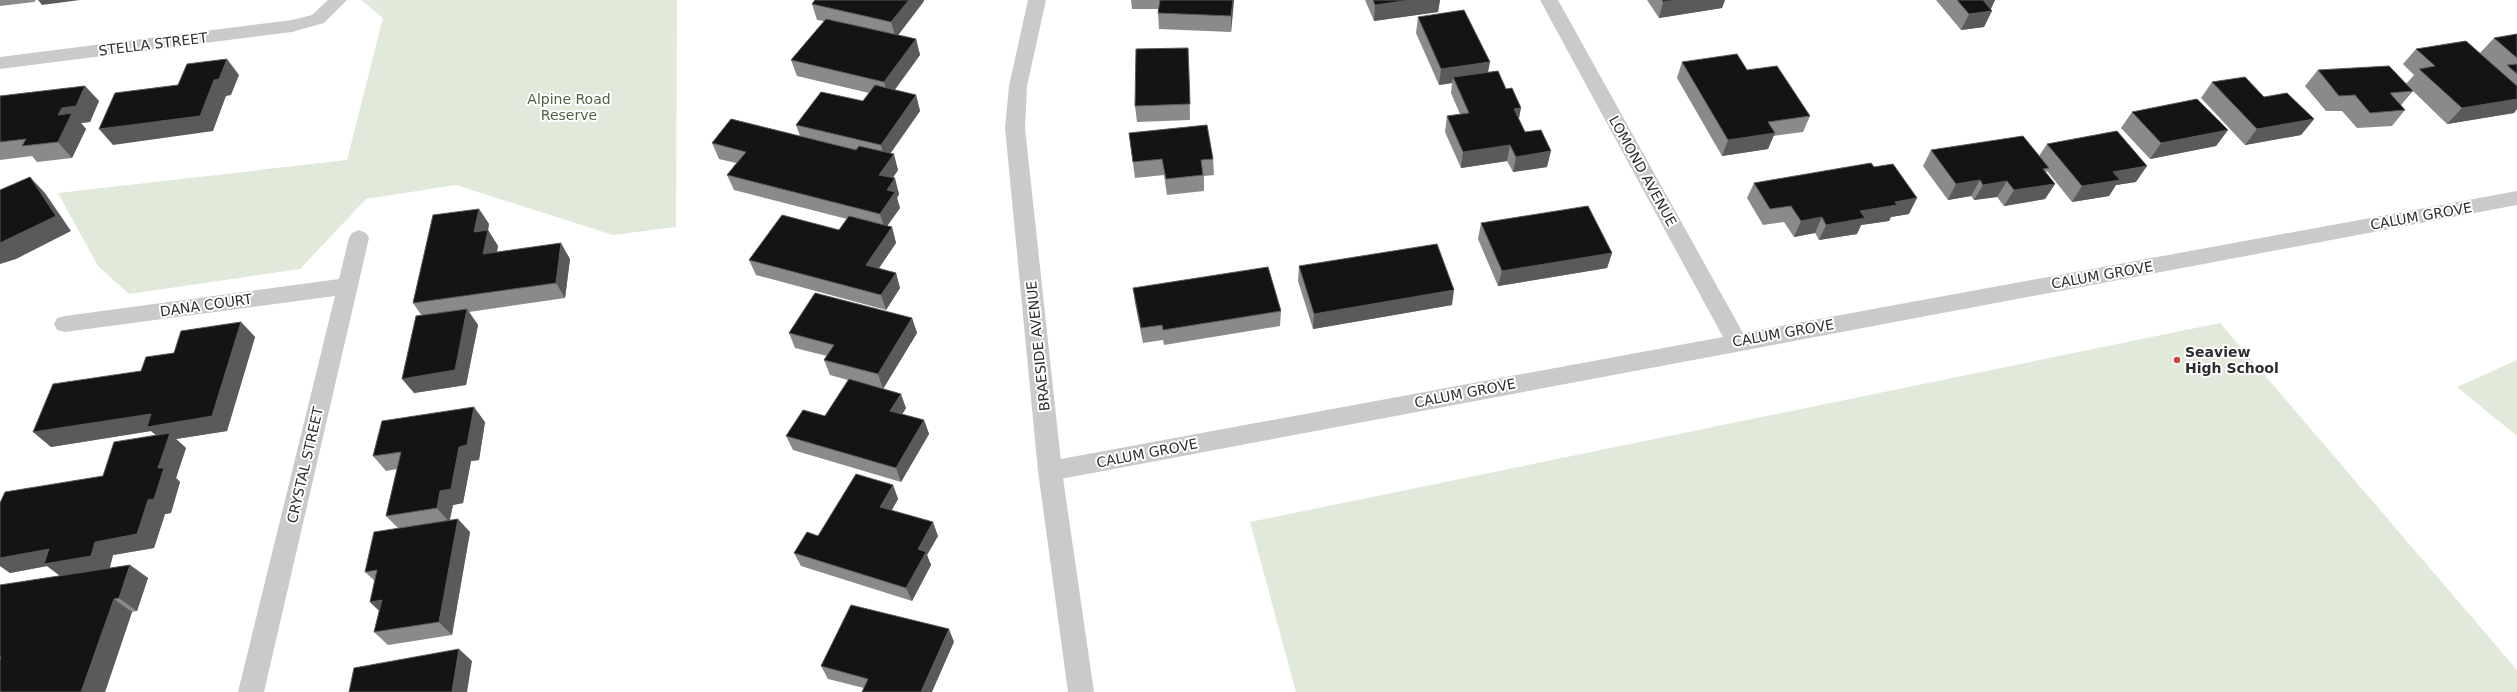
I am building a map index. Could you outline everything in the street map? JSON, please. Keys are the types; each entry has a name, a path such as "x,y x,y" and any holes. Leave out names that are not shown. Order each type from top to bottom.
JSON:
{"street":[{"name":"STELLA STREET","path":"0,63 305,23 318,19 338,0"},
{"name":"BRAESIDE AVENUE","path":"1037,0 1018,86 1016,128 1050,470 1081,692"},
{"name":"LOMOND AVENUE","path":"1549,0 1737,342"},
{"name":"CALUM GROVE","path":"1050,470 2517,198"},
{"name":"CRYSTAL STREET","path":"251,692 359,238"},
{"name":"DANA COURT","path":"65,324 347,286"}],"green space":[{"name":"Alpine Road Reserve","path":"361,0 677,0 676,227 613,235 456,185 366,199 300,269 129,294 98,266 58,193 347,160 383,18"},
{"name":"Seaview High School","path":"2220,323 2517,670 2517,692 1296,692 1250,522"},
{"path":"2517,360 2517,436 2457,387"}],"building":[{"path":"815,0 909,0 891,22 812,4"},
{"path":"1160,0 1233,0 1231,16 1158,13"},
{"path":"1373,0 1411,0 1375,5"},
{"path":"1662,0 1677,0 1663,2"},
{"path":"1957,0 1983,0 1992,11 1969,14"},
{"path":"1464,10 1490,62 1441,69 1418,17"},
{"path":"826,19 916,39 884,82 791,60"},
{"path":"2517,34 2517,58 2494,38"},
{"path":"2466,41 2517,86 2517,99 2462,108 2419,69 2435,66 2416,49"},
{"path":"1188,48 1190,104 1135,106 1136,49"},
{"path":"1737,54 1747,70 1777,66 1810,116 1768,122 1775,133 1728,140 1682,62"},
{"path":"227,59 219,79 214,80 200,116 99,129 115,93 178,85 187,64"},
{"path":"2517,64 2517,74 2507,65"},
{"path":"2389,66 2413,91 2390,93 2405,110 2370,113 2355,95 2339,96 2318,70"},
{"path":"1498,71 1506,89 1512,88 1521,108 1514,109 1525,132 1541,130 1551,151 1516,157 1510,145 1463,152 1447,116 1469,113 1453,77"},
{"path":"2245,77 2264,97 2287,93 2314,119 2257,129 2212,82"},
{"path":"875,85 916,95 881,145 796,125 821,92 863,101"},
{"path":"85,86 76,106 62,108 58,115 72,113 58,142 22,146 26,139 0,142 0,96"},
{"path":"2197,99 2228,130 2161,143 2132,112"},
{"path":"731,119 856,150 859,146 894,154 879,175 895,178 887,190 895,192 880,214 727,175 746,152 712,143"},
{"path":"1207,125 1213,159 1201,160 1203,175 1166,179 1162,159 1133,162 1129,133"},
{"path":"2117,131 2147,166 2113,172 2120,180 2082,186 2047,144"},
{"path":"2023,136 2049,168 2043,169 2055,184 2014,190 2007,181 1983,185 1980,180 1956,184 1931,150"},
{"path":"1871,163 1874,167 1893,164 1917,198 1895,202 1897,205 1860,211 1865,218 1826,225 1822,217 1801,221 1791,206 1770,209 1754,183"},
{"path":"30,177 56,216 0,243 0,190"},
{"path":"1588,206 1612,253 1502,271 1481,223"},
{"path":"479,209 474,232 488,230 483,254 561,243 556,283 413,303 433,215"},
{"path":"782,215 839,230 849,216 892,227 866,265 896,273 881,295 749,260"},
{"path":"1437,244 1454,290 1314,314 1299,266"},
{"path":"1268,267 1281,311 1163,330 1162,325 1141,328 1133,288"},
{"path":"815,293 912,318 878,374 824,360 834,345 789,333"},
{"path":"467,309 455,370 402,379 416,316"},
{"path":"241,322 212,416 147,427 151,414 33,432 53,384 141,371 146,357 174,353 181,331"},
{"path":"849,379 901,394 890,411 924,420 896,468 786,436 803,410 825,416"},
{"path":"474,407 467,445 459,447 451,489 440,491 437,508 386,516 401,452 373,456 382,421"},
{"path":"170,433 158,468 164,468 154,499 148,500 137,534 95,542 91,556 44,564 49,549 0,558 0,503 5,492 103,476 114,442"},
{"path":"856,474 893,485 880,507 933,522 918,549 926,552 906,588 794,553 807,532 818,536"},
{"path":"458,519 439,622 374,632 382,600 370,602 377,570 365,572 374,532"},
{"path":"130,565 119,598 114,599 81,692 0,692 0,585"},
{"path":"851,605 949,629 921,692 862,692 868,679 821,666"},
{"path":"459,649 452,692 349,692 354,668"}],"place":[{"name":"Seaview High School","path":"2177,360"}]}
